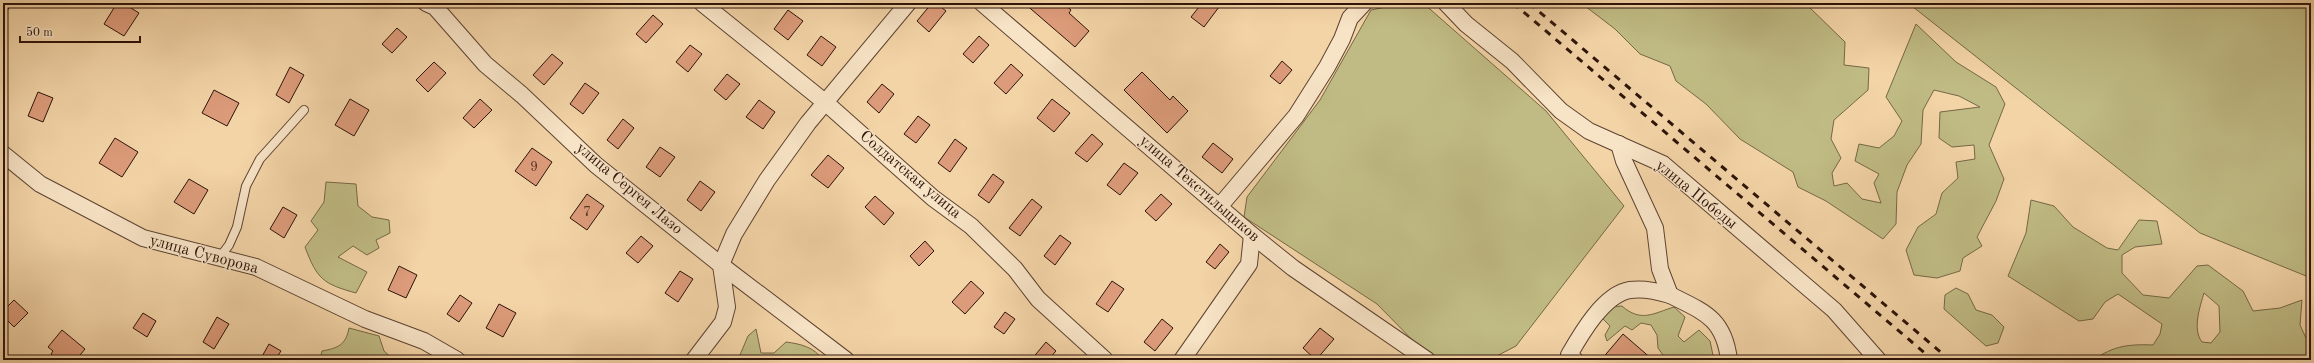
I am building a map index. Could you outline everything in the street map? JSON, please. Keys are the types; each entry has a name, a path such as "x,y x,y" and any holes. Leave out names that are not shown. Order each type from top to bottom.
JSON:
{"street":[{"name":"Солдатская улица","path":"702,3 826,103 933,198 971,226 995,247 1016,269 1038,299 1105,360"},
{"path":"694,360 723,322 727,307 721,265 734,234 767,180 808,123 908,3"},
{"name":"улица Текстильщиков","path":"982,3 1219,207 1293,268 1427,360"},
{"path":"1219,207 1296,116 1328,67 1342,39 1348,10 1364,3"},
{"name":"улица Победы","path":"1446,3 1466,24 1512,61 1561,111 1589,131 1663,164 1834,310 1878,360"},
{"name":"улица Сергея Лазо","path":"433,4 485,64 522,95 596,164 721,265 846,360"},
{"path":"1618,144 1624,161 1655,228 1660,269 1670,295"},
{"name":"улица Суворова","path":"3,154 40,184 143,238 256,267 365,320 424,341 457,360"},
{"path":"1182,360 1249,264 1252,235"},
{"path":"1575,360 1569,355 1584,329 1612,298 1629,290 1650,290 1670,295 1698,309 1722,330 1729,360"}],"lane":[{"path":"3,9 7,3"},
{"path":"220,257 229,244 237,227 246,186 260,159 304,110"}],"shaded area":[{"path":"1406,3 1423,3 1546,111 1624,206 1516,346 1489,360 1432,360 1377,304 1244,217 1247,197 1320,100 1371,10"},
{"path":"1581,3 1805,3 1845,42 1844,65 1869,68 1868,90 1834,120 1831,139 1841,158 1832,173 1834,186 1847,183 1862,199 1881,203 1874,183 1879,174 1855,161 1859,144 1879,148 1894,136 1902,121 1886,97 1916,24 1956,62 1996,87 2005,104 1989,145 2004,179 1996,201 1977,237 1982,246 1963,258 1960,271 1937,278 1914,275 1906,250 1918,227 1936,214 1942,193 1958,178 1956,162 1975,159 1974,145 1952,147 1939,138 1940,112 1980,107 1959,96 1934,90 1923,110 1921,144 1907,165 1897,192 1896,224 1883,239 1826,201 1798,187 1793,172 1740,139 1706,104 1676,81 1670,66 1640,54 1615,29"},
{"path":"1908,3 2311,3 2311,278 2200,233"},
{"path":"326,182 356,184 358,206 372,217 389,220 390,233 376,240 379,248 367,255 353,246 338,257 367,272 356,293 336,287 323,279 313,266 305,247 318,230 311,221 324,202"},
{"path":"2031,200 2054,206 2073,227 2107,248 2118,250 2139,220 2157,221 2162,244 2135,247 2122,255 2122,273 2143,295 2169,298 2197,266 2208,265 2243,291 2253,311 2280,308 2302,300 2300,325 2306,338 2311,336 2311,360 2093,360 2121,347 2153,345 2160,334 2162,324 2118,294 2105,302 2093,319 2079,321 2008,276 2026,233","holes":["2204,293 2219,306 2220,332 2211,343 2202,342 2199,337 2197,324"]},
{"path":"1956,288 1968,294 1976,310 1992,315 2004,327 1998,343 1986,346 1944,309 1945,295"},
{"path":"1622,306 1635,314 1642,315 1654,314 1674,307 1685,317 1678,336 1684,342 1699,330 1710,341 1714,360 1673,360 1665,358 1658,348 1657,335 1651,325 1641,323 1632,330 1625,326 1607,341 1605,335 1610,326 1602,318 1611,307"},
{"path":"349,328 379,336 384,351 394,360 326,360 321,355 322,351 333,349 340,345 346,338"},
{"path":"756,329 761,353 774,353 786,342 807,347 816,352 823,360 741,360 740,355 748,336"},
{"path":"414,358 425,360 394,360"}],"building":[{"path":"117,3 123,3 139,13 124,36 104,24"},
{"path":"932,3 936,3 946,11 929,32 917,21"},
{"path":"1024,3 1063,3 1071,10 1069,13 1089,31 1075,47"},
{"path":"1202,3 1222,3 1204,27 1191,17"},
{"path":"788,10 803,21 788,40 774,29"},
{"path":"653,15 663,24 646,43 636,34"},
{"path":"397,28 407,37 392,53 382,44"},
{"path":"821,36 836,47 822,66 807,55"},
{"path":"979,36 989,45 973,63 963,54"},
{"path":"690,45 702,54 688,72 676,62"},
{"path":"552,54 563,63 544,85 533,75"},
{"path":"1282,61 1292,70 1280,84 1270,76"},
{"path":"434,62 446,73 428,92 416,80"},
{"path":"1011,64 1023,75 1006,94 994,83"},
{"path":"290,67 304,75 289,103 276,95"},
{"path":"1142,72 1170,100 1173,96 1188,111 1167,133 1124,90"},
{"path":"727,74 740,84 726,100 714,90"},
{"path":"585,83 599,93 583,114 570,104"},
{"path":"882,84 894,94 879,113 867,102"},
{"path":"214,90 239,103 227,126 202,113"},
{"path":"38,92 53,98 43,122 28,116"},
{"path":"350,99 369,110 354,136 335,125"},
{"path":"480,99 492,110 474,128 463,118"},
{"path":"1052,99 1070,113 1054,132 1037,118"},
{"path":"759,100 775,112 763,129 746,117"},
{"path":"918,116 930,125 916,143 904,134"},
{"path":"623,119 634,128 618,149 607,140"},
{"path":"1092,134 1103,144 1087,162 1075,153"},
{"path":"115,138 138,152 122,177 99,163"},
{"path":"955,139 967,148 950,172 938,163"},
{"path":"1213,143 1233,159 1222,173 1202,157"},
{"path":"660,147 675,157 660,177 646,167"},
{"path":"532,148 552,162 536,186 515,171"},
{"path":"828,155 844,168 828,188 811,175"},
{"path":"1124,163 1138,173 1120,195 1107,185"},
{"path":"993,174 1004,182 989,203 978,195"},
{"path":"189,179 208,190 194,214 174,202"},
{"path":"700,181 715,192 701,211 687,200"},
{"path":"587,194 604,206 587,230 570,218"},
{"path":"1161,194 1172,204 1156,221 1145,211"},
{"path":"875,196 894,213 884,225 865,207"},
{"path":"1032,199 1042,207 1020,236 1009,228"},
{"path":"283,207 297,215 284,238 270,229"},
{"path":"1060,235 1071,243 1055,265 1044,256"},
{"path":"641,236 653,246 638,263 626,253"},
{"path":"925,241 934,251 919,266 910,256"},
{"path":"1220,244 1229,252 1215,269 1206,262"},
{"path":"399,266 417,275 406,298 388,290"},
{"path":"680,271 693,279 678,302 665,293"},
{"path":"971,281 984,293 965,314 952,302"},
{"path":"1112,281 1124,289 1108,312 1096,304"},
{"path":"460,295 472,303 459,322 447,314"},
{"path":"14,300 28,313 14,327 3,316 3,311"},
{"path":"499,304 516,313 503,337 486,328"},
{"path":"1005,312 1015,319 1004,334 994,327"},
{"path":"143,313 156,321 147,337 133,328"},
{"path":"217,317 229,324 214,349 203,342"},
{"path":"1162,319 1173,328 1155,351 1144,342"},
{"path":"1320,328 1334,339 1316,360 1303,348"},
{"path":"62,330 85,349 76,360 58,360 51,354 53,351 48,347"},
{"path":"1623,334 1653,360 1601,360"},
{"path":"1046,342 1056,351 1048,360 1031,360"},
{"path":"269,344 281,351 275,360 260,360"}],"railway":[{"path":"1513,3 1933,360"},
{"path":"1529,3 1950,360"}]}
